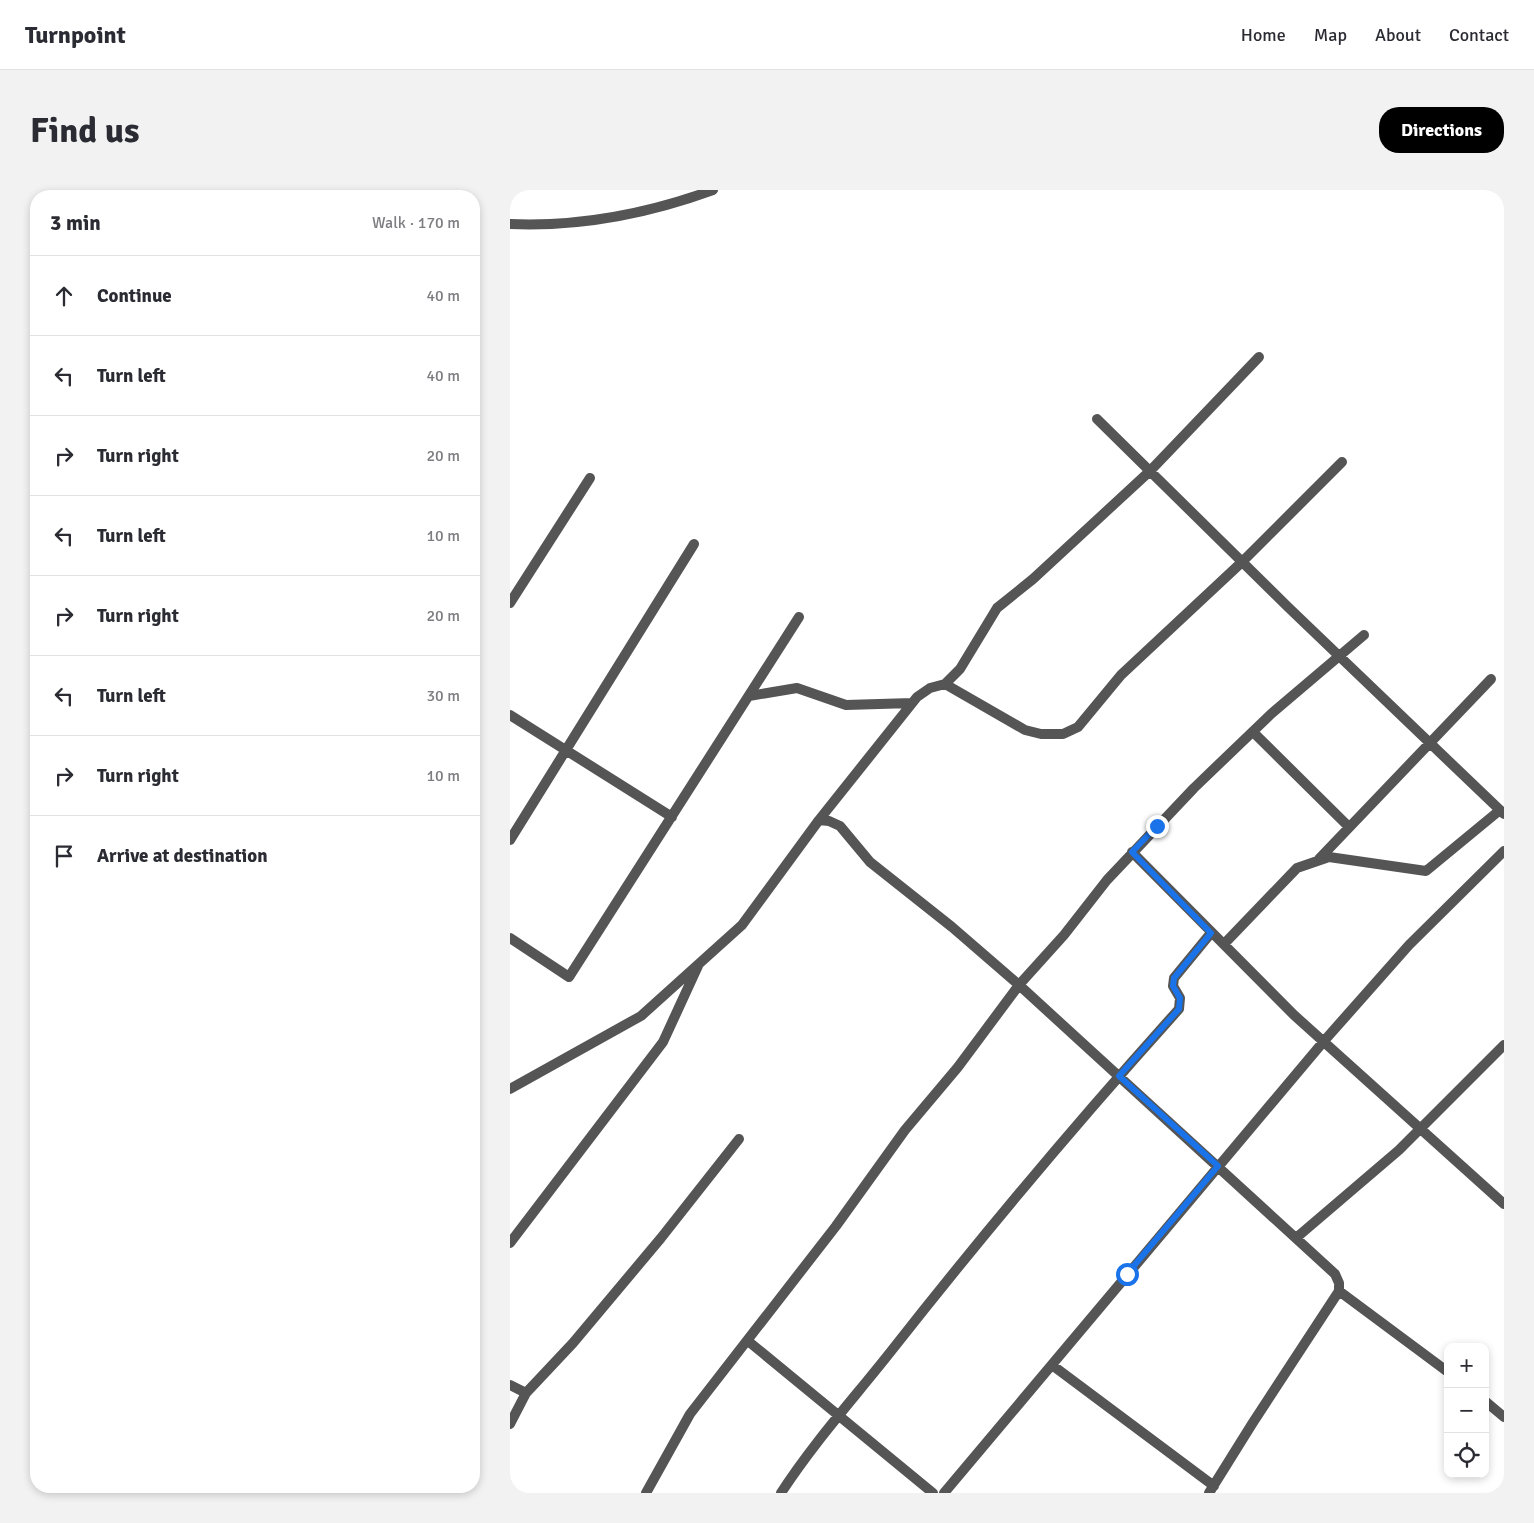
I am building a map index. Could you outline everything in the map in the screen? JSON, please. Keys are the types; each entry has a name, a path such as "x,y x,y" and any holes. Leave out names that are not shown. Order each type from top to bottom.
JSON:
{"street":[{"path":"510,224 573,223 618,217 662,207 713,190"},
{"path":"510,1089 641,1016 742,925 819,820 912,703 930,688 945,684 960,669 997,608 1033,579 1150,471 1259,357"},
{"path":"1097,419 1242,562 1502,812 1426,871 1329,857 1297,868 1225,943"},
{"path":"945,684 1025,730 1041,734 1063,734 1078,727 1121,675 1242,562 1342,462"},
{"path":"510,603 590,478"},
{"path":"510,840 694,544"},
{"path":"510,938 569,977 799,617"},
{"path":"646,1493 690,1414 725,1366 748,1341 905,1130 958,1068 1018,985 1064,935 1107,880 1132,852 1253,732 1364,635"},
{"path":"1318,861 1429,742 1491,679"},
{"path":"749,696 797,688 846,705 912,703"},
{"path":"510,715 672,816"},
{"path":"1253,732 1349,827"},
{"path":"819,820 829,821 840,826 870,862 952,927 1018,985 1335,1274 1339,1283 1339,1291 1212,1489 1052,1365"},
{"path":"944,1493 1324,1041 1409,945 1504,851"},
{"path":"1132,852 1211,933 1225,943 1294,1015 1504,1204"},
{"path":"781,1493 804,1458 840,1416 940,1289 1119,1076 1179,1009 1180,998 1173,986 1174,978 1211,933"},
{"path":"510,1243 663,1042 700,962"},
{"path":"1296,1238 1400,1150 1504,1045"},
{"path":"510,1424 526,1393 586,1328 661,1238 739,1139"},
{"path":"1339,1291 1444,1369"},
{"path":"748,1341 933,1493"},
{"path":"510,1384 526,1393"},
{"path":"1489,1404 1504,1417"}],"route":[{"path":"1127,1274 1218,1166 1119,1076 1179,1009 1180,998 1173,986 1174,978 1211,933 1132,852 1157,826"}]}
